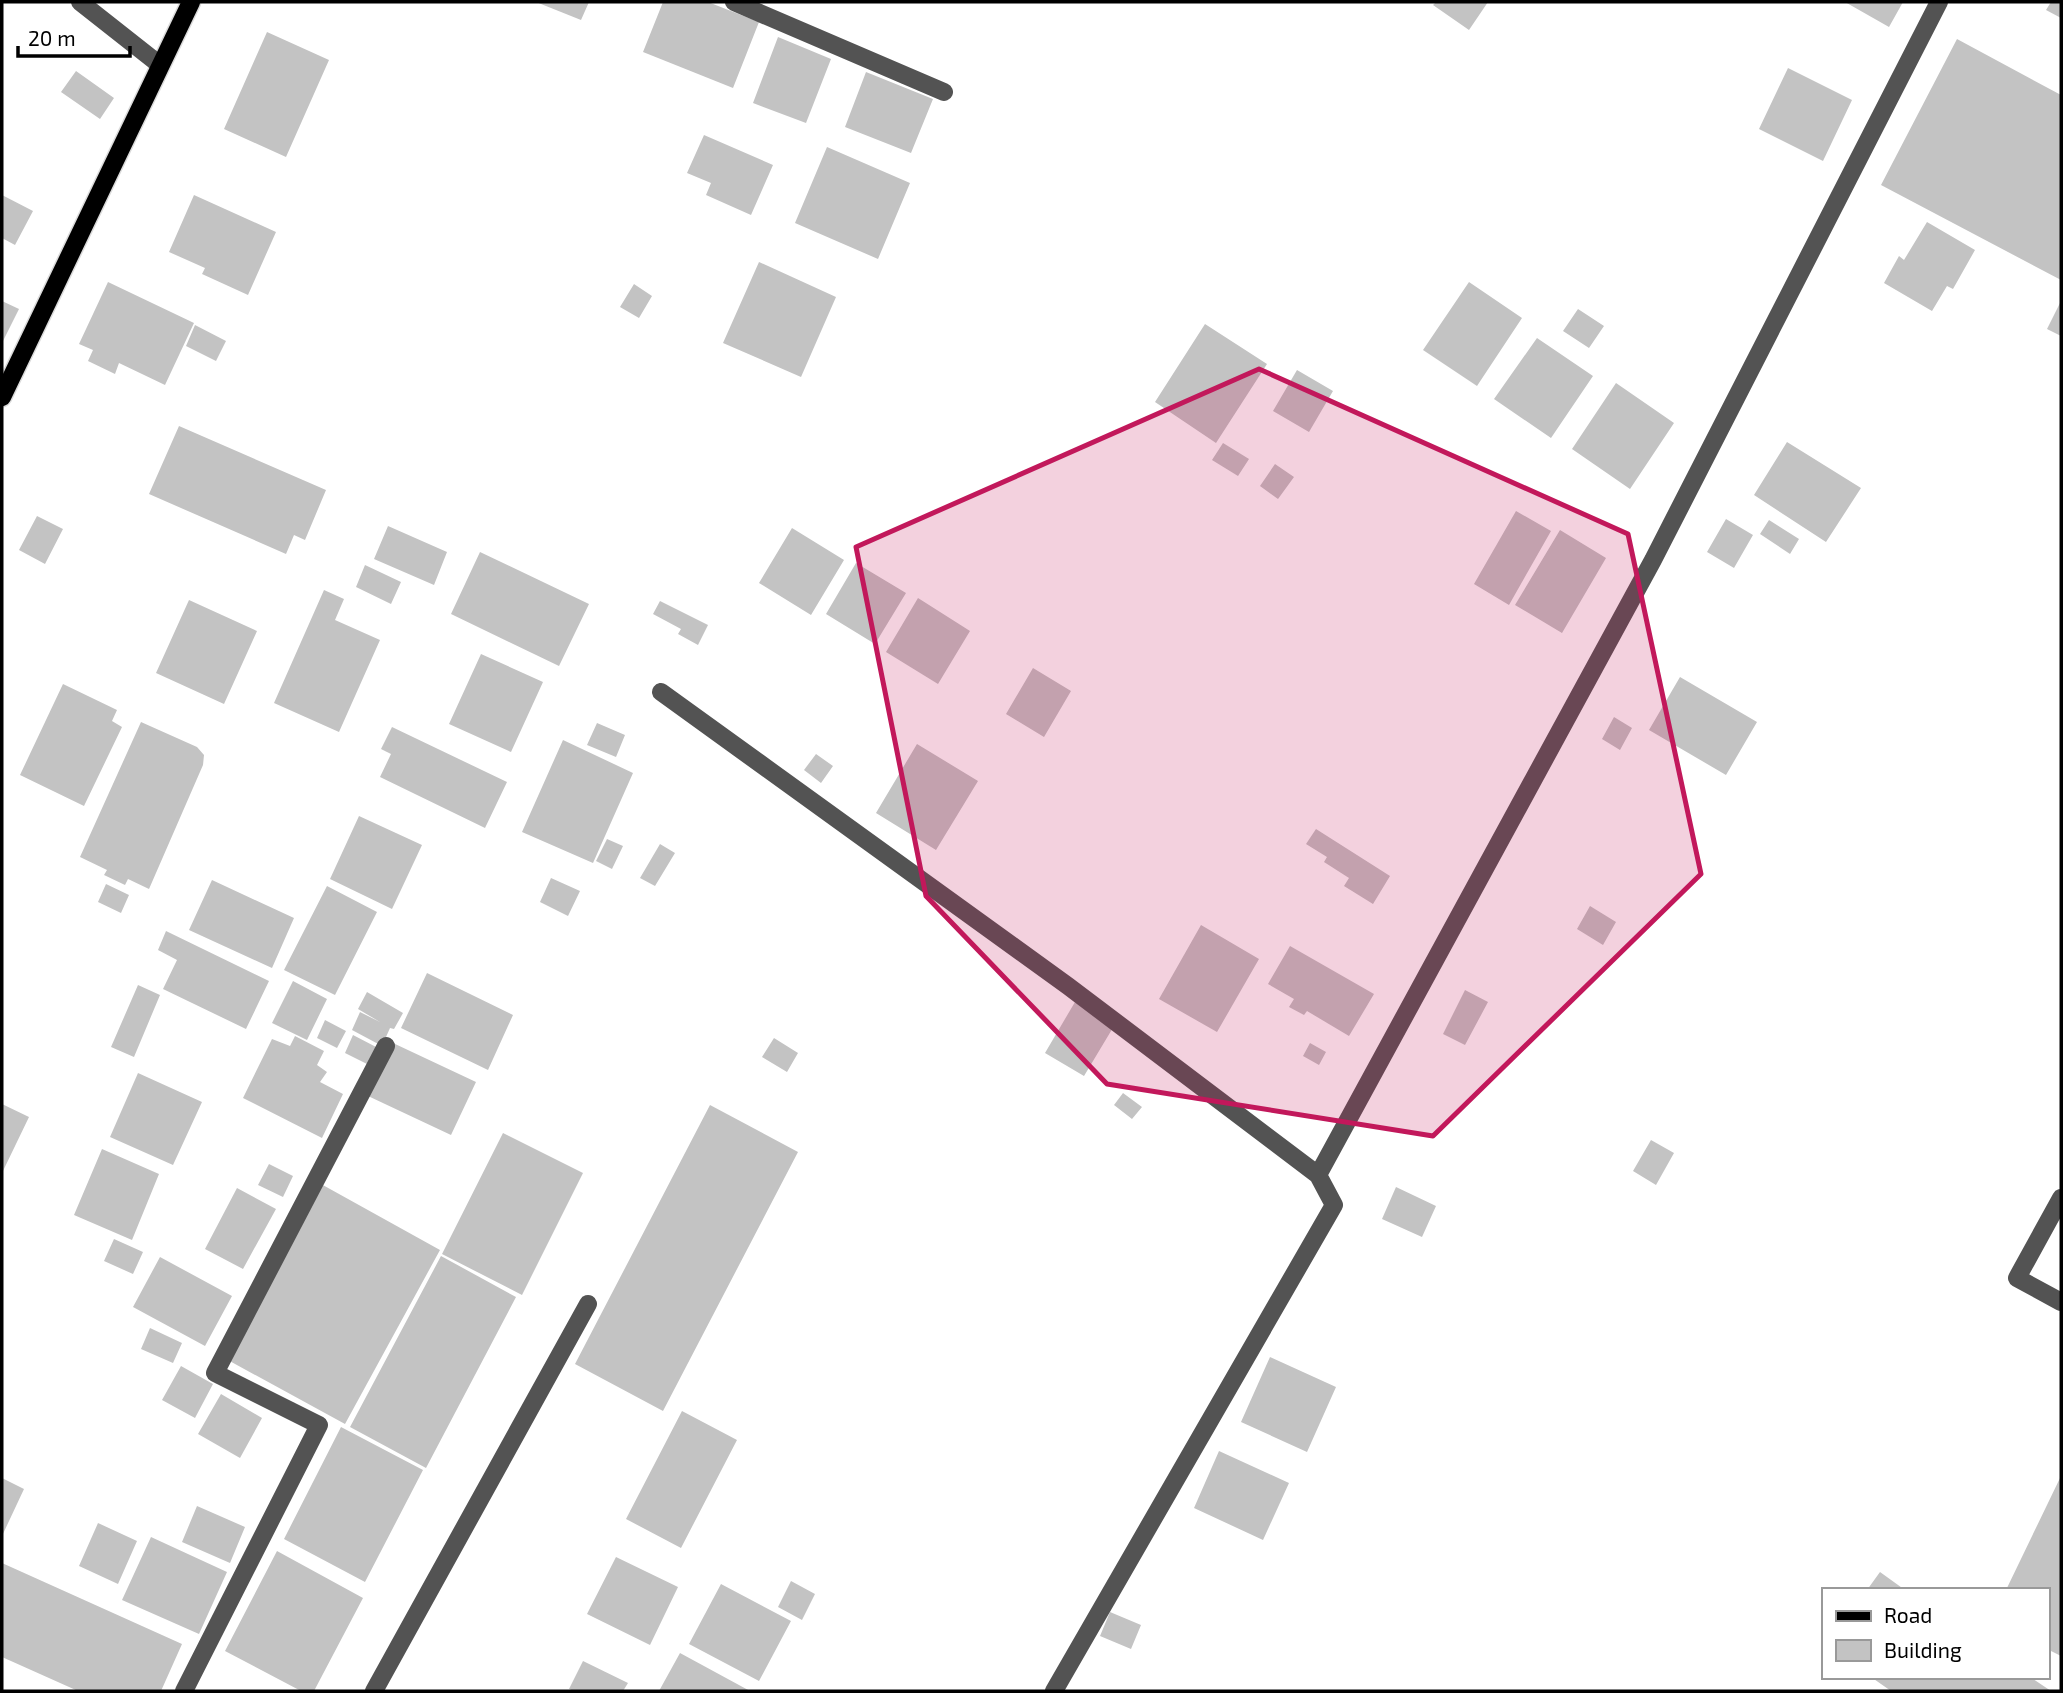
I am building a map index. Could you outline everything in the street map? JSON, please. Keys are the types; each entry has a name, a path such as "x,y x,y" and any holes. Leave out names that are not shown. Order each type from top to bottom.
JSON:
{"main road":[{"path":"2,397 191,2"}],"lane":[{"path":"80,2 160,65"},
{"path":"734,2 944,92"},
{"path":"1318,1175 1653,560 1939,2"},
{"path":"661,692 1068,986 1318,1175 1334,1205 1055,1691"},
{"path":"184,1691 319,1426 215,1373 386,1046"},
{"path":"2061,1198 2017,1278 2061,1302"},
{"path":"374,1691 588,1304"}],"highlighted area":[{"path":"1259,369 1628,534 1701,874 1433,1136 1107,1084 926,896 856,547"}],"building":[{"path":"536,2 589,2 581,20"},
{"path":"663,2 708,2 759,22 733,88 643,52"},
{"path":"1436,2 1488,2 1469,30 1433,5"},
{"path":"1845,2 1903,2 1889,27"},
{"path":"2051,2 2061,2 2061,18 2046,10"},
{"path":"267,32 329,60 286,157 224,129"},
{"path":"778,37 831,59 806,123 753,103"},
{"path":"1957,39 2061,95 2061,280 1881,185"},
{"path":"1788,68 1852,100 1823,161 1759,129"},
{"path":"76,71 114,98 100,119 61,92"},
{"path":"866,72 933,99 911,153 845,127"},
{"path":"704,135 773,165 751,215 706,195 711,183 687,173"},
{"path":"827,147 910,183 878,259 795,223"},
{"path":"2,195 33,211 15,245 2,238"},
{"path":"194,195 276,232 248,295 202,274 205,268 169,252"},
{"path":"1927,222 1975,250 1953,289 1947,286 1932,311 1884,283 1899,256 1904,260"},
{"path":"759,262 836,297 801,377 723,343"},
{"path":"108,282 194,323 165,385 119,363 115,374 88,361 93,350 79,344"},
{"path":"1469,282 1522,318 1477,386 1423,350"},
{"path":"634,284 652,296 639,318 620,307"},
{"path":"2,301 19,309 2,343"},
{"path":"2061,301 2061,336 2047,329"},
{"path":"1578,309 1604,326 1589,348 1563,331"},
{"path":"1205,324 1267,364 1216,443 1155,402"},
{"path":"195,325 226,341 216,361 186,346"},
{"path":"1537,338 1593,376 1551,438 1494,399"},
{"path":"1297,370 1333,391 1309,432 1273,411"},
{"path":"1616,383 1674,423 1630,489 1572,449"},
{"path":"179,426 326,490 305,540 294,535 286,554 149,494"},
{"path":"1787,442 1861,488 1826,542 1754,495"},
{"path":"1223,443 1249,459 1238,476 1212,460"},
{"path":"1275,464 1294,477 1278,499 1260,486"},
{"path":"1516,511 1551,531 1509,605 1474,584"},
{"path":"37,516 63,529 45,564 19,550"},
{"path":"1726,519 1753,535 1734,568 1707,552"},
{"path":"1769,520 1799,539 1790,554 1760,534"},
{"path":"388,526 447,552 434,585 374,559"},
{"path":"792,528 844,560 811,615 759,583"},
{"path":"1560,530 1606,558 1562,633 1515,605"},
{"path":"480,552 589,604 559,666 451,614"},
{"path":"856,563 906,593 875,644 826,614"},
{"path":"365,565 401,582 391,604 356,587"},
{"path":"324,590 344,599 335,620 380,640 339,732 274,703"},
{"path":"918,598 970,631 938,684 886,652"},
{"path":"189,600 257,631 224,704 156,673"},
{"path":"660,601 708,625 698,645 678,634 681,629 653,614"},
{"path":"481,654 543,682 511,752 449,724"},
{"path":"1033,668 1071,691 1044,737 1006,714"},
{"path":"1680,677 1757,722 1726,775 1649,730"},
{"path":"63,684 117,710 112,721 122,727 84,806 20,775"},
{"path":"1614,717 1632,728 1620,750 1602,739"},
{"path":"141,722 197,747 204,755 203,765 149,889 128,879 125,885 104,875 107,870 80,857"},
{"path":"597,723 625,735 616,757 587,745"},
{"path":"392,727 507,782 485,828 380,777 391,754 381,749"},
{"path":"563,740 633,773 593,863 522,832"},
{"path":"917,744 978,781 936,850 876,813"},
{"path":"816,754 833,766 821,783 804,770"},
{"path":"359,816 422,845 392,909 330,879"},
{"path":"1316,829 1390,876 1373,904 1344,886 1349,878 1324,862 1327,857 1306,844"},
{"path":"607,839 623,846 612,869 596,861"},
{"path":"660,844 675,853 655,886 640,878"},
{"path":"551,878 580,891 568,916 540,902"},
{"path":"212,880 294,918 272,968 189,930"},
{"path":"106,884 129,895 121,913 98,902"},
{"path":"327,886 377,912 335,995 284,970"},
{"path":"1590,906 1616,922 1603,945 1577,929"},
{"path":"1201,925 1259,959 1217,1032 1159,999"},
{"path":"166,931 269,981 246,1029 163,989 177,960 158,950"},
{"path":"1290,946 1374,994 1349,1036 1307,1011 1304,1015 1289,1007 1294,999 1268,984"},
{"path":"427,973 513,1015 488,1070 401,1028"},
{"path":"293,981 327,999 307,1040 272,1023"},
{"path":"138,985 160,995 134,1057 111,1047"},
{"path":"1465,990 1488,1002 1465,1045 1443,1034"},
{"path":"367,992 403,1013 394,1029 390,1028 382,1046 352,1030 360,1012 380,1022 358,1009"},
{"path":"1075,1002 1114,1026 1084,1076 1045,1053"},
{"path":"325,1020 346,1031 337,1048 317,1038"},
{"path":"353,1035 378,1048 369,1065 345,1053"},
{"path":"295,1036 324,1051 317,1065 327,1072 320,1082 343,1094 322,1138 243,1098 272,1039 290,1046"},
{"path":"774,1038 798,1053 787,1072 762,1057"},
{"path":"393,1043 476,1082 451,1135 368,1096"},
{"path":"1310,1043 1326,1052 1319,1065 1303,1056"},
{"path":"138,1073 202,1102 173,1165 110,1137"},
{"path":"1123,1093 1142,1107 1132,1119 1114,1105"},
{"path":"2,1104 29,1117 2,1173"},
{"path":"710,1105 798,1152 663,1411 575,1364"},
{"path":"503,1133 583,1173 522,1295 442,1254"},
{"path":"1651,1140 1674,1153 1656,1185 1633,1171"},
{"path":"102,1149 159,1174 132,1240 74,1215"},
{"path":"269,1164 293,1176 283,1197 258,1185"},
{"path":"321,1184 440,1250 345,1424 226,1359"},
{"path":"1396,1187 1436,1206 1422,1237 1382,1219"},
{"path":"237,1188 276,1209 243,1269 205,1249"},
{"path":"114,1239 143,1252 133,1274 104,1261"},
{"path":"441,1256 516,1297 426,1468 350,1427"},
{"path":"160,1257 232,1296 205,1346 133,1307"},
{"path":"150,1328 182,1343 173,1363 141,1349"},
{"path":"1270,1357 1336,1387 1307,1452 1241,1422"},
{"path":"181,1366 213,1384 195,1418 162,1400"},
{"path":"221,1394 262,1418 240,1458 198,1434"},
{"path":"682,1411 737,1440 681,1548 626,1519"},
{"path":"341,1427 423,1470 365,1582 284,1539"},
{"path":"1219,1451 1289,1483 1263,1540 1194,1508"},
{"path":"2061,1476 2061,1656 2049,1650 2049,1588 2007,1588"},
{"path":"2,1478 24,1489 2,1536"},
{"path":"197,1506 245,1527 230,1563 182,1542"},
{"path":"98,1523 137,1541 118,1584 79,1566"},
{"path":"151,1537 227,1572 199,1634 122,1600"},
{"path":"277,1551 363,1598 314,1691 301,1691 225,1651"},
{"path":"616,1557 678,1587 650,1645 587,1614"},
{"path":"2,1563 182,1644 161,1691 78,1691 2,1657"},
{"path":"1880,1572 1902,1588 1868,1588"},
{"path":"791,1581 815,1594 802,1620 778,1607"},
{"path":"721,1584 791,1621 759,1681 689,1644"},
{"path":"1110,1612 1141,1625 1131,1649 1100,1636"},
{"path":"680,1653 750,1691 659,1691"},
{"path":"583,1661 628,1683 623,1691 569,1689"},
{"path":"1874,1679 2033,1679 2051,1691 1891,1691"}]}
